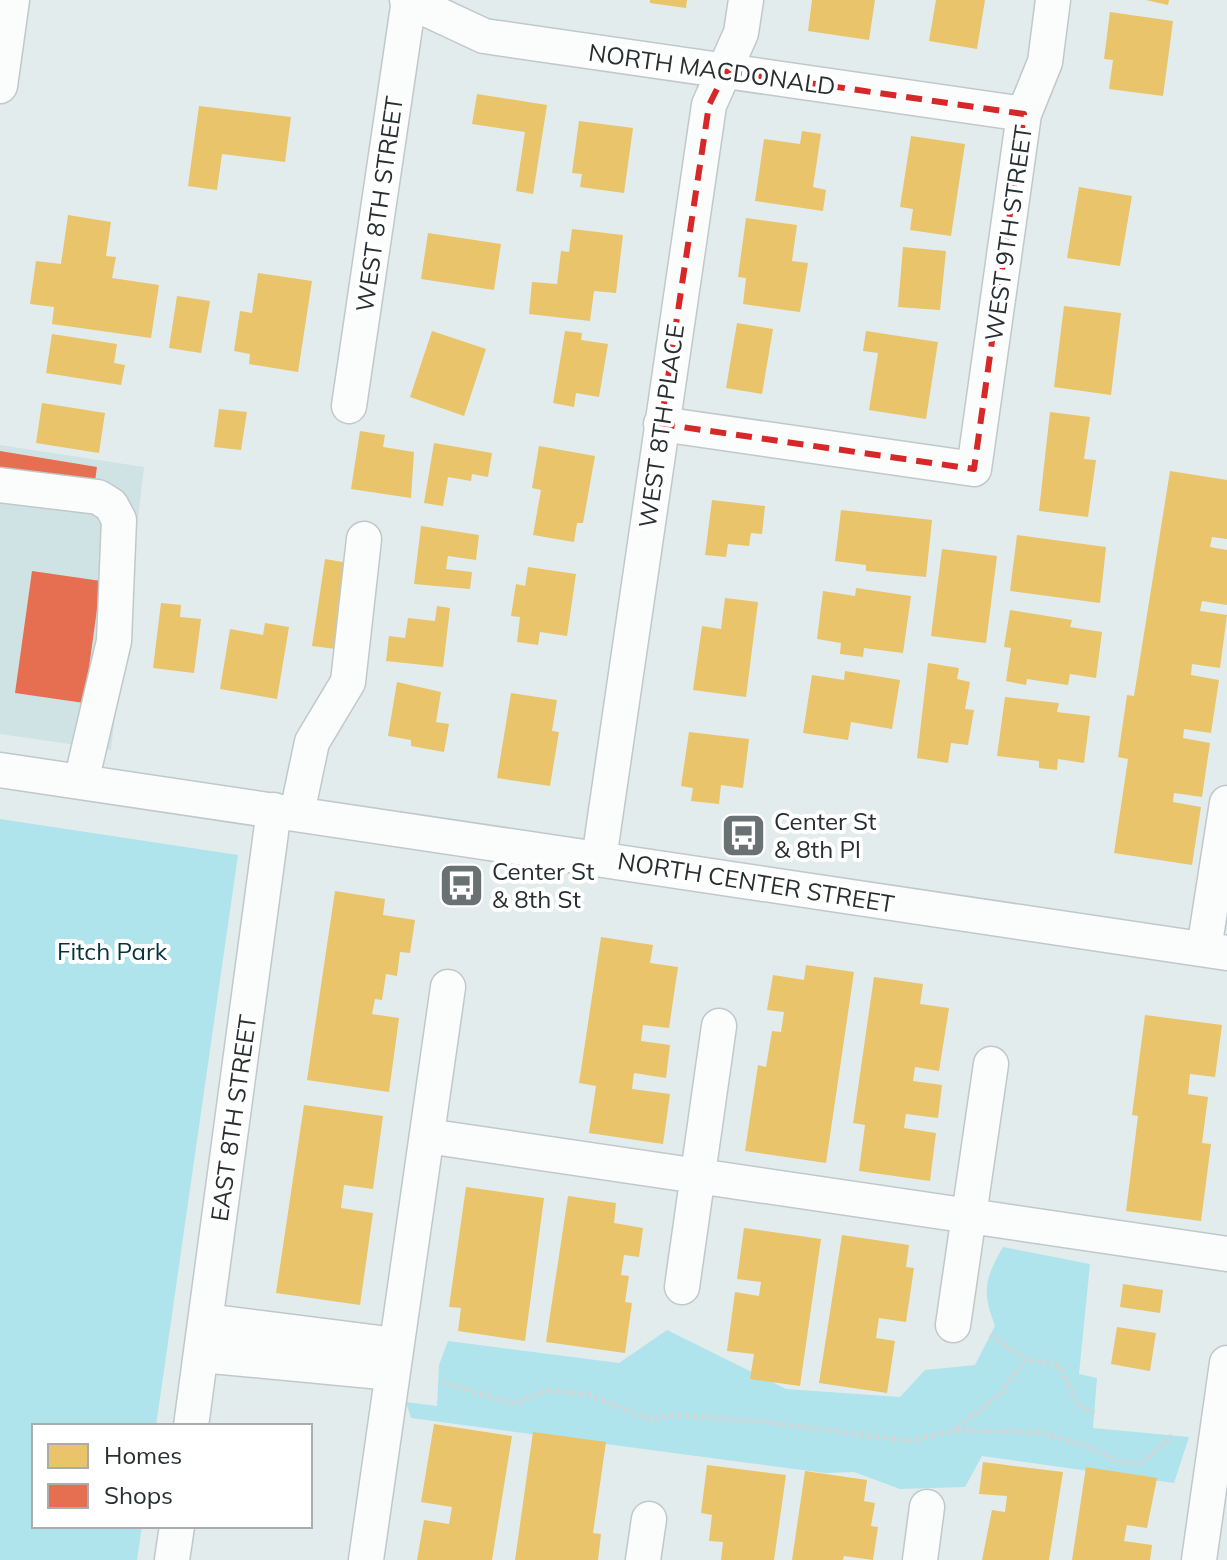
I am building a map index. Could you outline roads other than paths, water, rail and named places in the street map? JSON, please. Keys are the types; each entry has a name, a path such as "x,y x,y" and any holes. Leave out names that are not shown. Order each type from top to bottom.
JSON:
{"street":[{"path":"0,86 12,0"},
{"name":"NORTH MACDONALD","path":"408,0 484,36 1024,114"},
{"name":"WEST 8TH STREET","path":"349,406 408,0"},
{"name":"WEST 8TH PLACE","path":"599,859 709,105 741,33 746,0"},
{"name":"WEST 9TH STREET","path":"661,424 974,469 1024,114 1045,62 1053,0"},
{"path":"0,485 98,497 111,505 119,520 114,641 81,782"},
{"name":"EAST 8TH STREET","path":"191,1424 285,812 312,742 348,682 364,539"},
{"name":"NORTH CENTER STREET","path":"0,770 1215,951"},
{"path":"1215,951 1227,803"},
{"path":"366,1560 448,987"},
{"path":"682,1287 719,1026"},
{"path":"953,1325 991,1064"},
{"path":"427,1136 1227,1254"},
{"path":"206,1321 394,1359"},
{"path":"201,1355 394,1359"},
{"path":"1199,1560 1222,1439 1227,1363"},
{"path":"920,1560 927,1507"},
{"path":"643,1560 649,1519"},
{"path":"172,1560 177,1528"}],"place":[{"name":"Center St & 8th Pl","path":"743,835"},
{"name":"Center St & 8th St","path":"461,885"}],"park label":[{"name":"Fitch Park","path":"112,951"}]}
